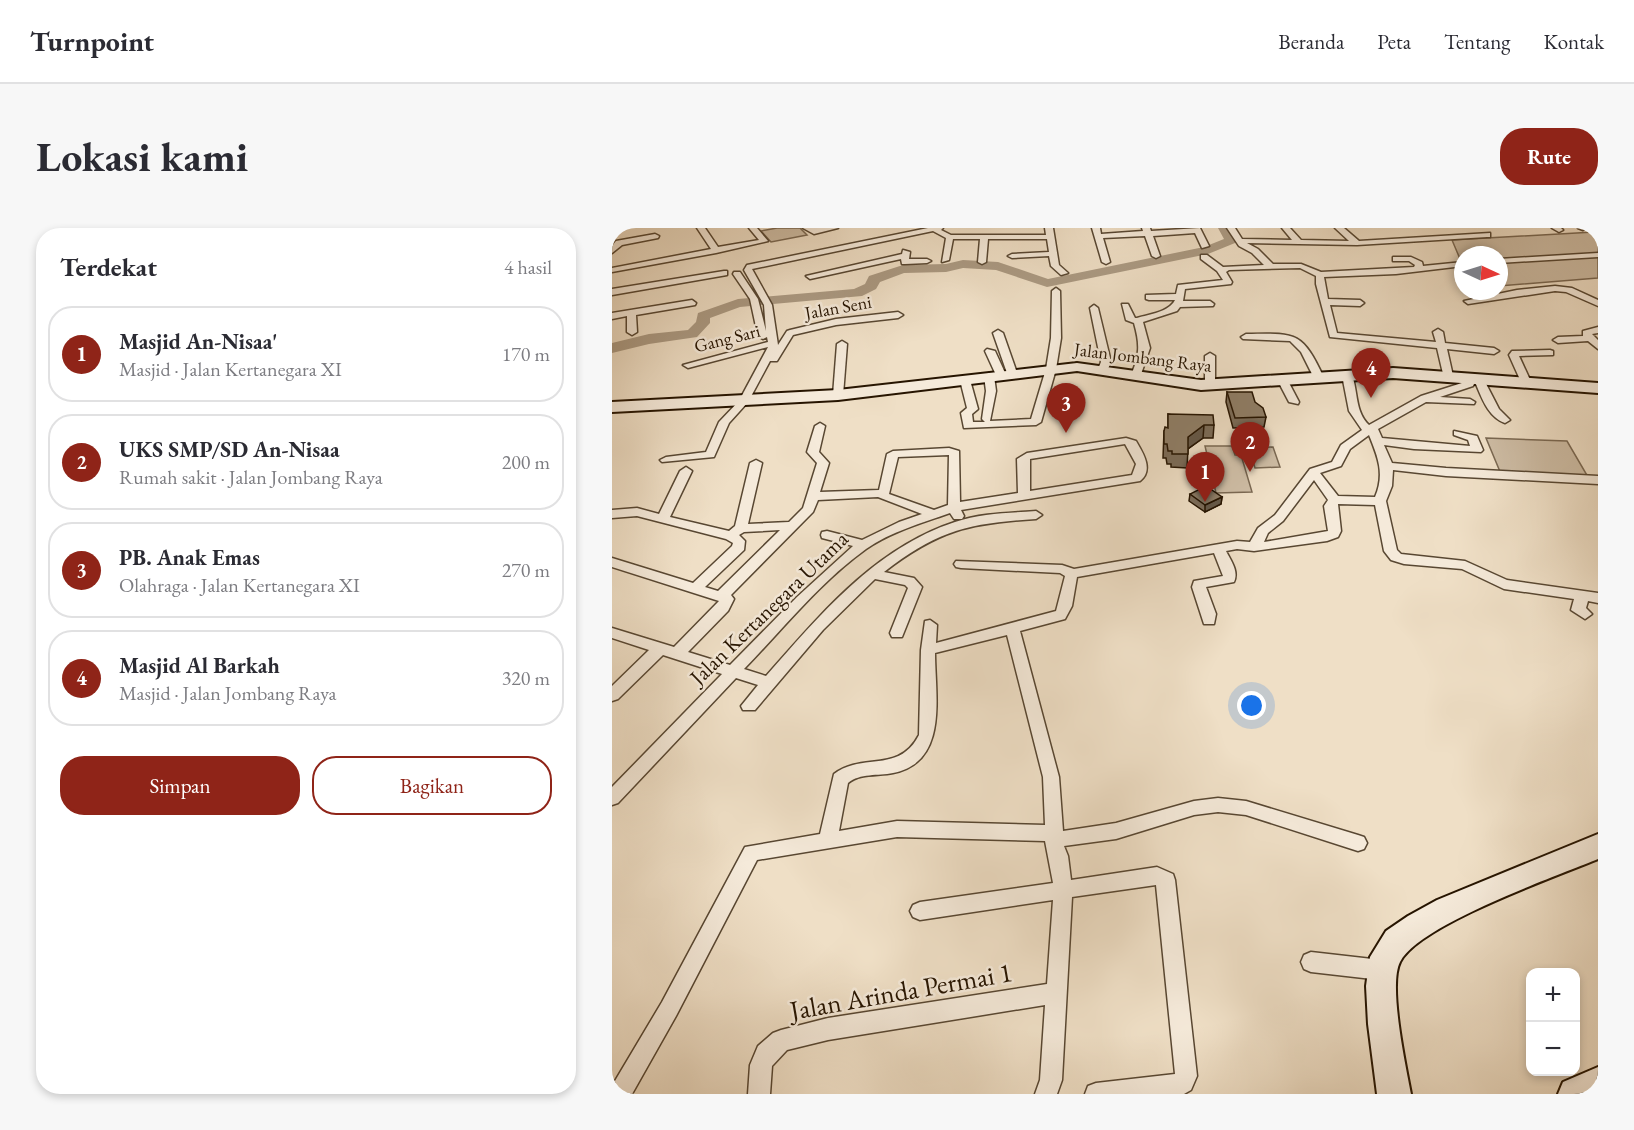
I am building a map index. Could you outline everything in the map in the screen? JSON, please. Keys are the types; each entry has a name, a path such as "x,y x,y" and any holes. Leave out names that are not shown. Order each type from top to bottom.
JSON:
{"main road":[{"name":"Jalan Jombang Raya","path":"612,407 742,402 838,395 985,374 1077,367 1210,385 1393,373 1598,388"},
{"path":"1394,1094 1385,1032 1382,970 1385,954 1398,939 1414,928 1477,895 1598,846"},
{"path":"1575,1094 1598,1084"}],"street":[{"path":"701,228 716,251"},
{"path":"612,270 641,266 664,252 716,251 759,243 764,240 753,228"},
{"path":"736,274 747,266 845,235 923,228"},
{"path":"810,230 845,235 935,228 950,237 980,238 1049,233 1055,266 1064,273"},
{"path":"980,238 1000,228"},
{"path":"1231,228 1240,241 1270,266"},
{"path":"1286,228 1299,242"},
{"path":"1339,228 1357,243"},
{"path":"1422,228 1435,238"},
{"path":"1449,228 1461,237"},
{"path":"1479,229 1495,228"},
{"path":"1240,241 1270,237 1299,242 1357,243 1402,237 1487,235 1479,229"},
{"path":"1106,262 1098,232 1196,230 1205,246"},
{"path":"1147,231 1156,256"},
{"path":"612,251 619,243 653,233 664,252"},
{"path":"1372,234 1378,241"},
{"path":"747,266 793,258 845,235"},
{"path":"1322,235 1329,242"},
{"path":"612,236 632,240"},
{"path":"945,260 950,237"},
{"path":"980,238 982,262"},
{"path":"907,246 905,262 927,261"},
{"path":"1012,256 1051,254"},
{"path":"1508,260 1598,255"},
{"path":"793,258 812,280 905,256"},
{"path":"1125,306 1131,320 1138,321 1167,312 1178,293 1190,282 1228,282 1221,270 1204,257"},
{"path":"1396,259 1414,260 1419,264 1418,268"},
{"path":"1221,270 1301,266 1316,272 1396,272 1454,265"},
{"path":"641,266 638,269 641,280 647,283"},
{"path":"666,460 710,455 724,422 742,402 769,345 761,303 747,266"},
{"path":"1316,272 1331,267"},
{"path":"612,290 725,269 736,274 761,303"},
{"path":"1316,272 1331,328 1440,347 1494,351"},
{"path":"1468,301 1558,288 1575,291 1590,301 1598,303"},
{"path":"998,333 985,374 971,401 973,409 966,414 970,427 1036,422 1051,369 1056,338 1056,291"},
{"path":"1149,297 1178,293 1210,304"},
{"path":"612,316 690,299 698,313"},
{"path":"1325,302 1360,303"},
{"path":"1094,308 1106,362 1103,369"},
{"path":"631,313 632,332"},
{"name":"Jalan Seni","path":"742,402 789,334 836,322 898,315"},
{"path":"1136,375 1144,355 1146,341 1138,321"},
{"path":"1598,330 1587,332 1598,346"},
{"path":"1438,332 1448,376"},
{"path":"1246,337 1286,337 1298,340 1304,346 1319,378"},
{"path":"1558,340 1590,338"},
{"path":"838,395 843,344"},
{"name":"Gang Sari","path":"688,365 769,345"},
{"path":"987,419 991,391 985,374 990,351"},
{"path":"1526,382 1515,353 1550,353"},
{"path":"1210,356 1210,385"},
{"path":"1347,375 1351,389 1352,412 1379,441 1387,466 1386,486 1380,501 1391,551 1399,558 1465,565 1504,584 1598,598"},
{"path":"1254,547 1263,531 1280,518 1314,475 1314,471 1335,466 1345,447 1370,429 1425,398 1469,384 1474,378 1494,411 1505,420"},
{"path":"1283,381 1294,402"},
{"path":"1425,398 1470,402"},
{"path":"971,401 989,399"},
{"path":"722,596 809,509 815,496 823,463 813,452 820,426"},
{"path":"1379,441 1477,450 1473,438 1458,433"},
{"name":"Jalan Kertanegara Utama","path":"612,798 809,593 863,545 932,513 954,507 1136,478 1140,475 1142,464 1129,441 1027,456 1023,459 1024,495"},
{"path":"1441,448 1446,472"},
{"path":"932,513 885,498 883,493 893,454 949,451 956,455 954,507 961,524"},
{"path":"696,588 740,547 736,532 756,463"},
{"path":"1387,466 1446,472 1598,480"},
{"path":"663,519 686,471"},
{"path":"1314,475 1334,500"},
{"path":"815,496 883,493"},
{"path":"1334,500 1380,501"},
{"path":"961,564 1062,569 1072,574 1237,545 1254,547 1334,534 1330,506 1334,500"},
{"path":"612,514 637,512 736,532 792,526"},
{"path":"748,706 871,574 911,546 936,533 961,524 993,518 1036,515"},
{"path":"827,535 863,545"},
{"path":"1209,620 1199,584 1230,579 1230,573 1218,548"},
{"path":"612,562 722,596 727,600 723,608 676,654"},
{"path":"871,574 909,581 915,587 897,633"},
{"path":"928,650 1060,616 1068,599 1068,583 1072,574"},
{"path":"1582,596 1578,610 1585,614"},
{"path":"828,839 840,779 843,776 850,772 899,764 914,757 923,746 927,735 930,625"},
{"path":"1012,628 1051,777 1054,836 1063,888 1051,1080 1046,1094"},
{"path":"612,633 769,683"},
{"path":"612,695 660,649"},
{"path":"620,1094 674,999 749,855 755,851 897,829 1054,836 1116,831 1194,808 1218,805 1246,808 1358,843"},
{"path":"920,911 1063,888 1162,877 1168,884 1186,1076 1179,1085 1096,1094"},
{"path":"1311,962 1382,970"},
{"name":"Jalan Arinda Permai 1","path":"759,1094 761,1065 765,1054 781,1041 828,1029 1056,993"}],"shaded area":[{"path":"800,228 807,235 771,242 761,231"},
{"path":"1598,233 1598,278 1508,285 1508,246 1455,246 1452,240"},
{"path":"1486,438 1567,441 1588,477 1501,474"},
{"path":"1205,446 1232,446 1235,455 1241,455 1252,492 1216,493"},
{"path":"1273,447 1280,467 1255,468 1249,448"}],"building":[{"path":"1227,392 1252,392 1255,402 1263,408 1266,417 1235,418"},
{"path":"1168,414 1213,415 1214,425 1204,425 1188,437 1188,454 1172,454 1172,451 1168,451 1167,444 1164,444 1165,427 1168,428"},
{"path":"1206,486 1222,497 1205,505 1190,494"}],"waterway":[{"path":"612,348 649,339 692,334 703,323 703,316 738,303 857,293 871,286 874,279 903,269 946,268 963,264 998,266 1047,283 1208,250 1231,240 1224,228"}],"place":[{"name":"Masjid Al Barkah","path":"1371,398"},
{"name":"PB. Anak Emas","path":"1066,433"},
{"name":"UKS SMP/SD An-Nisaa","path":"1250,472"},
{"name":"Masjid An-Nisaa'","path":"1205,502"}]}
